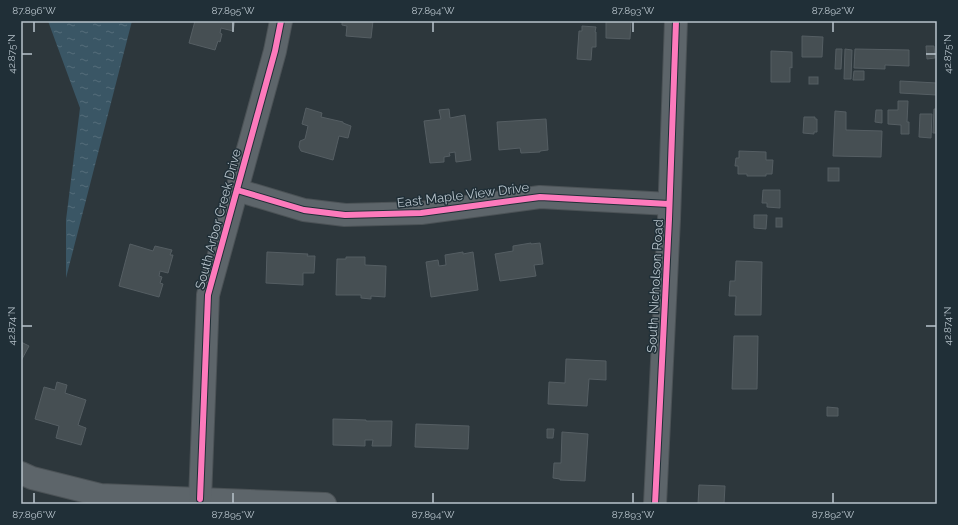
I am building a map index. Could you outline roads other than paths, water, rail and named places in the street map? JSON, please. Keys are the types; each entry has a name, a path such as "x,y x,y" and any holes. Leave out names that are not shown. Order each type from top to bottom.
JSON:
{"street":[{"name":"South Arbor Creek Drive","path":"200,499 208,296 275,51 281,21"},
{"name":"South Nicholson Road","path":"655,504 676,21"},
{"name":"East Maple View Drive","path":"237,190 304,210 345,215 421,213 540,197 669,204"},
{"path":"21,473 32,478 100,495 325,504"}],"water":[{"path":"48,21 132,21 66,278 66,220 80,108"}]}
